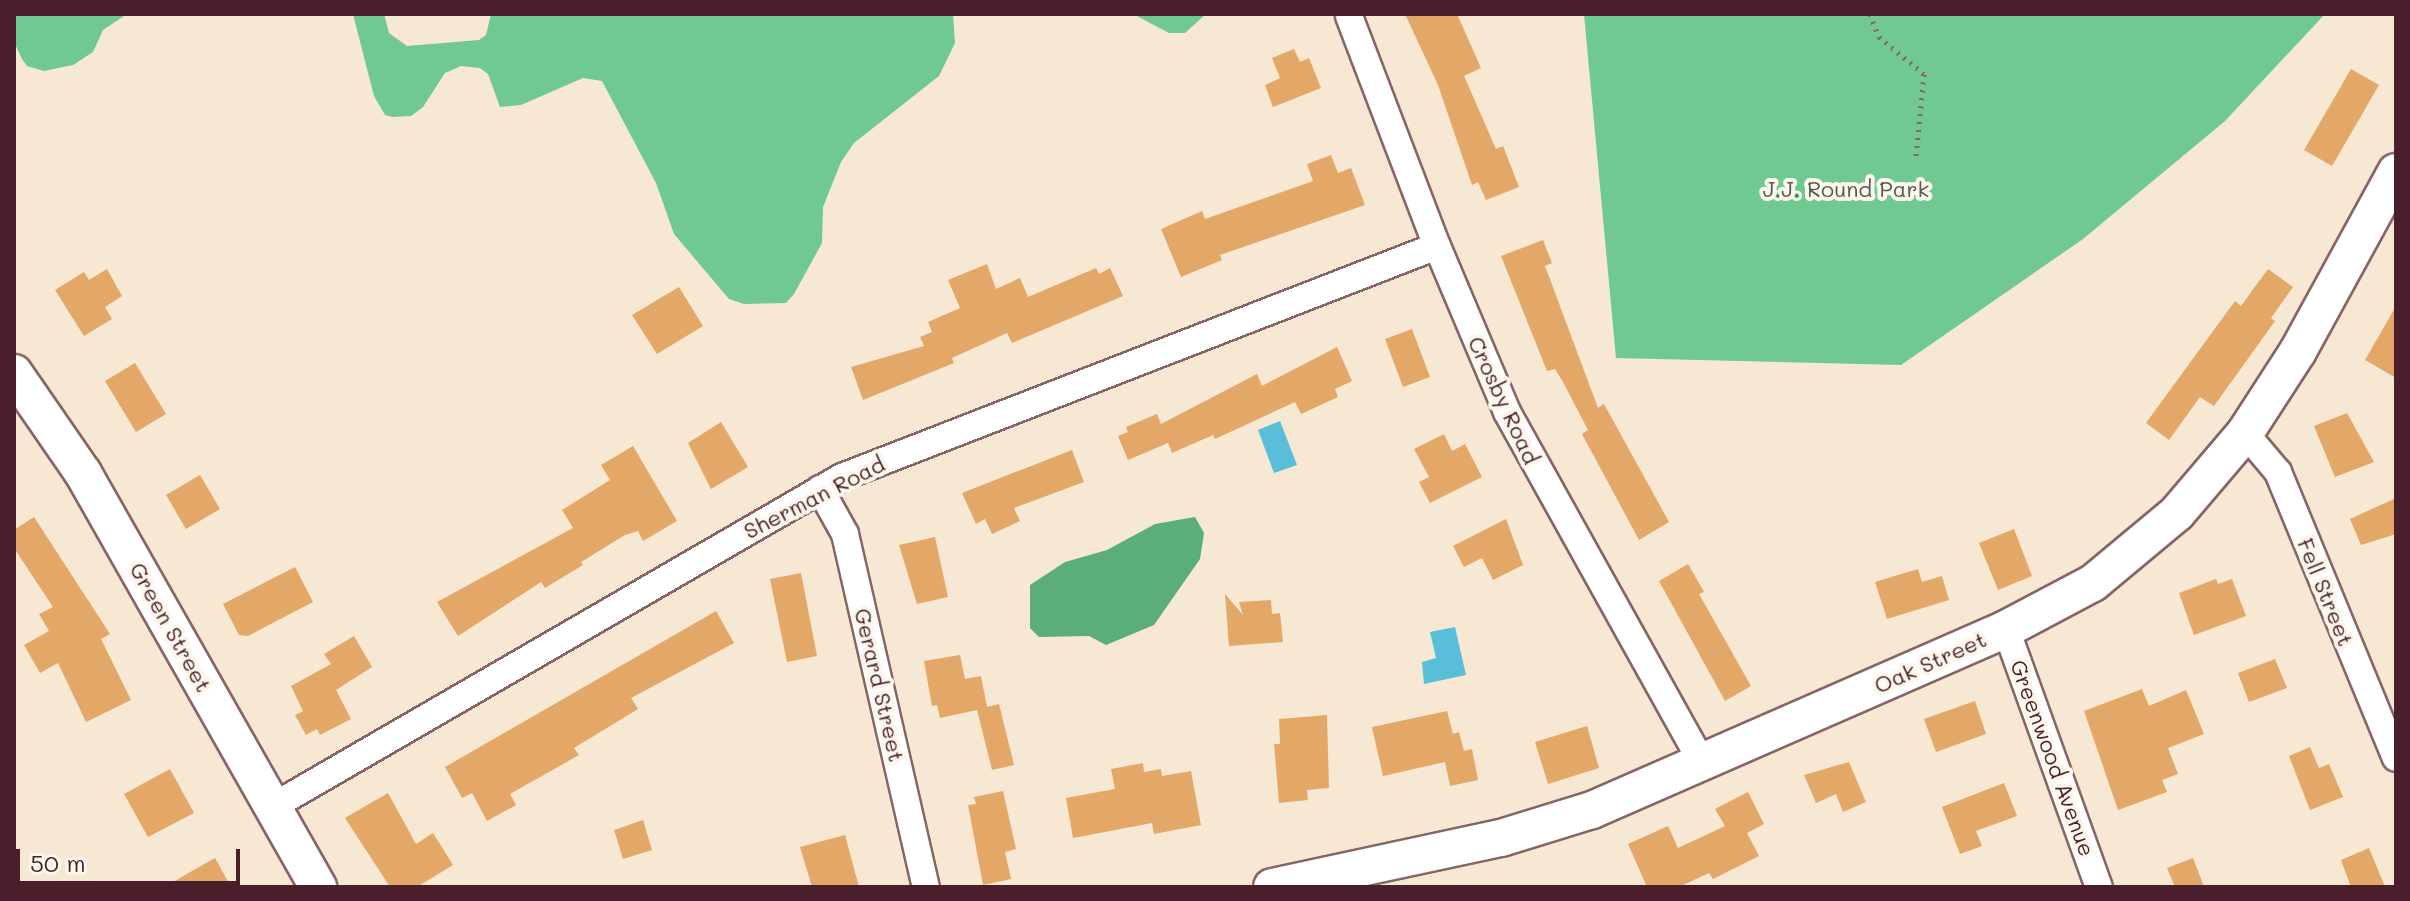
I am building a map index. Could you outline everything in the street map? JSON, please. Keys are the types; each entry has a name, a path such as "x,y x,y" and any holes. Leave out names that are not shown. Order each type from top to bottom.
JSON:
{"street":[{"name":"Crosby Road","path":"1349,16 1437,246 1524,449 1702,763"},
{"name":"Oak Street","path":"1272,887 1357,878 1544,827 1702,763 2006,629 2069,598 2126,558 2184,505 2245,433 2298,351 2396,172"},
{"name":"Sherman Road","path":"272,807 820,489 865,467 1437,246"},
{"name":"Green Street","path":"14,373 83,473 318,887"},
{"name":"Fell Street","path":"2245,433 2278,472 2396,758"},
{"name":"Gerard Street","path":"820,489 845,534 926,887"},
{"name":"Greenwood Avenue","path":"2006,629 2099,887"}],"path":[{"path":"1870,14 1879,37 1924,74 1916,157"}],"green space":[{"path":"14,14 127,14 103,30 93,52 73,65 44,71 27,66 22,59 14,42"},
{"path":"353,14 384,14 389,33 407,46 479,40 486,35 491,14 953,14 955,43 939,76 854,143 841,162 823,207 822,243 794,294 786,303 744,304 729,299 674,234 656,183 602,81 583,78 521,105 500,107 488,74 480,68 461,66 445,73 423,107 411,116 385,115 374,96"},
{"path":"1133,14 1206,14 1185,33 1169,33"},
{"name":"J.J. Round Park","path":"1584,14 2325,14 2225,121 2083,239 1901,365 1616,358"},
{"path":"1195,517 1204,533 1200,559 1154,625 1106,645 1089,636 1039,637 1030,628 1030,585 1065,562 1107,550 1155,524"}],"water":[{"path":"1280,421 1297,465 1274,473 1258,430"},
{"path":"1455,627 1466,675 1424,684 1422,662 1436,658 1430,632"}],"building":[{"path":"1405,14 1457,14 1481,68 1464,76 1496,149 1503,146 1519,187 1486,200 1478,182 1472,185 1438,85"},
{"path":"1294,49 1300,62 1309,58 1321,88 1273,107 1265,85 1280,78 1272,58"},
{"path":"2351,69 2379,85 2332,166 2304,150"},
{"path":"1331,155 1338,173 1351,168 1365,205 1220,255 1222,260 1181,277 1161,229 1202,211 1205,219 1313,181 1307,164"},
{"path":"1543,240 1552,263 1545,266 1598,408 1604,404 1669,522 1639,540 1582,434 1588,430 1563,382 1555,369 1547,371 1501,256"},
{"path":"987,264 996,289 1020,278 1028,297 1096,268 1099,274 1110,268 1123,296 1012,343 1007,333 952,358 954,363 863,400 851,367 924,346 920,337 932,332 928,322 960,308 948,280"},
{"path":"107,269 122,296 105,307 112,319 84,336 55,290 84,272 89,280"},
{"path":"2268,269 2293,287 2271,318 2275,321 2214,406 2200,397 2169,440 2146,423 2235,301 2241,306"},
{"path":"679,287 703,326 657,354 632,315"},
{"path":"2396,306 2396,378 2365,360"},
{"path":"1412,329 1430,377 1403,387 1385,339"},
{"path":"1337,347 1352,381 1335,389 1338,397 1301,414 1295,402 1215,439 1213,435 1172,453 1168,443 1128,460 1118,436 1128,432 1126,427 1157,414 1161,424 1257,374 1262,386"},
{"path":"135,363 166,414 136,432 105,381"},
{"path":"2347,413 2374,462 2335,477 2314,426"},
{"path":"721,422 748,467 711,489 688,443"},
{"path":"1444,434 1452,451 1465,444 1482,477 1430,503 1419,482 1429,477 1414,449"},
{"path":"633,446 677,521 643,541 638,531 625,535 545,588 541,582 458,636 437,602 573,528 562,510 610,480 601,465"},
{"path":"1072,450 1084,482 1014,508 1020,521 992,534 985,519 976,524 962,493"},
{"path":"200,475 220,509 186,529 166,495"},
{"path":"2396,498 2396,534 2361,545 2350,519"},
{"path":"34,517 110,634 101,639 131,700 86,722 58,663 40,673 24,645 49,631 39,614 53,607 14,548 14,530"},
{"path":"1506,519 1523,565 1493,580 1482,558 1464,567 1453,546"},
{"path":"2014,529 2032,576 1998,590 1979,543"},
{"path":"935,537 948,597 917,604 899,545"},
{"path":"1688,564 1704,592 1699,594 1751,686 1725,701 1659,581"},
{"path":"295,567 313,602 248,636 239,635 223,604"},
{"path":"1918,569 1922,582 1942,576 1949,600 1887,619 1875,582"},
{"path":"801,573 817,656 787,662 770,579"},
{"path":"2216,579 2218,584 2232,579 2246,616 2194,635 2179,593"},
{"path":"1225,594 1243,615 1239,602 1271,600 1272,614 1280,613 1283,642 1229,646"},
{"path":"716,611 734,643 631,698 638,709 574,748 579,755 510,794 516,805 487,821 472,793 462,798 445,767"},
{"path":"354,636 372,667 336,690 351,719 320,735 317,729 306,735 295,715 303,711 291,686 331,664 324,654"},
{"path":"960,655 965,679 981,676 987,707 999,704 1014,765 992,770 977,710 940,718 937,705 932,706 924,661"},
{"path":"2275,659 2287,688 2249,702 2238,673"},
{"path":"2142,689 2149,706 2186,690 2204,734 2168,748 2178,774 2162,780 2167,792 2118,810 2084,711"},
{"path":"1975,701 1986,734 1936,752 1924,719"},
{"path":"1447,711 1453,734 1459,732 1464,751 1472,749 1478,780 1450,786 1445,762 1383,776 1372,727"},
{"path":"1327,715 1329,788 1307,790 1308,800 1279,803 1274,744 1280,744 1279,719"},
{"path":"1587,726 1599,768 1548,784 1535,742"},
{"path":"2310,747 2319,768 2329,764 2343,797 2310,810 2289,756"},
{"path":"1849,762 1866,802 1843,812 1836,794 1816,803 1804,775"},
{"path":"1143,763 1144,772 1161,769 1162,776 1191,771 1201,825 1154,834 1152,823 1073,838 1066,798 1115,789 1111,769"},
{"path":"170,769 194,813 148,837 124,794"},
{"path":"2004,783 2017,816 1976,831 1982,846 1960,854 1942,807"},
{"path":"1003,791 1016,849 1005,852 1011,879 983,885 968,805 976,804 974,797"},
{"path":"1748,792 1764,824 1747,833 1759,856 1713,879 1709,873 1679,887 1647,887 1628,844 1668,826 1678,848 1725,826 1715,809"},
{"path":"388,793 416,844 433,833 453,865 417,887 390,887 345,818"},
{"path":"643,820 652,850 623,859 614,830"},
{"path":"845,835 859,887 812,887 800,847"},
{"path":"2369,848 2385,887 2351,887 2341,860"},
{"path":"215,858 231,887 164,887"},
{"path":"2193,858 2204,887 2175,887 2167,868"}]}
